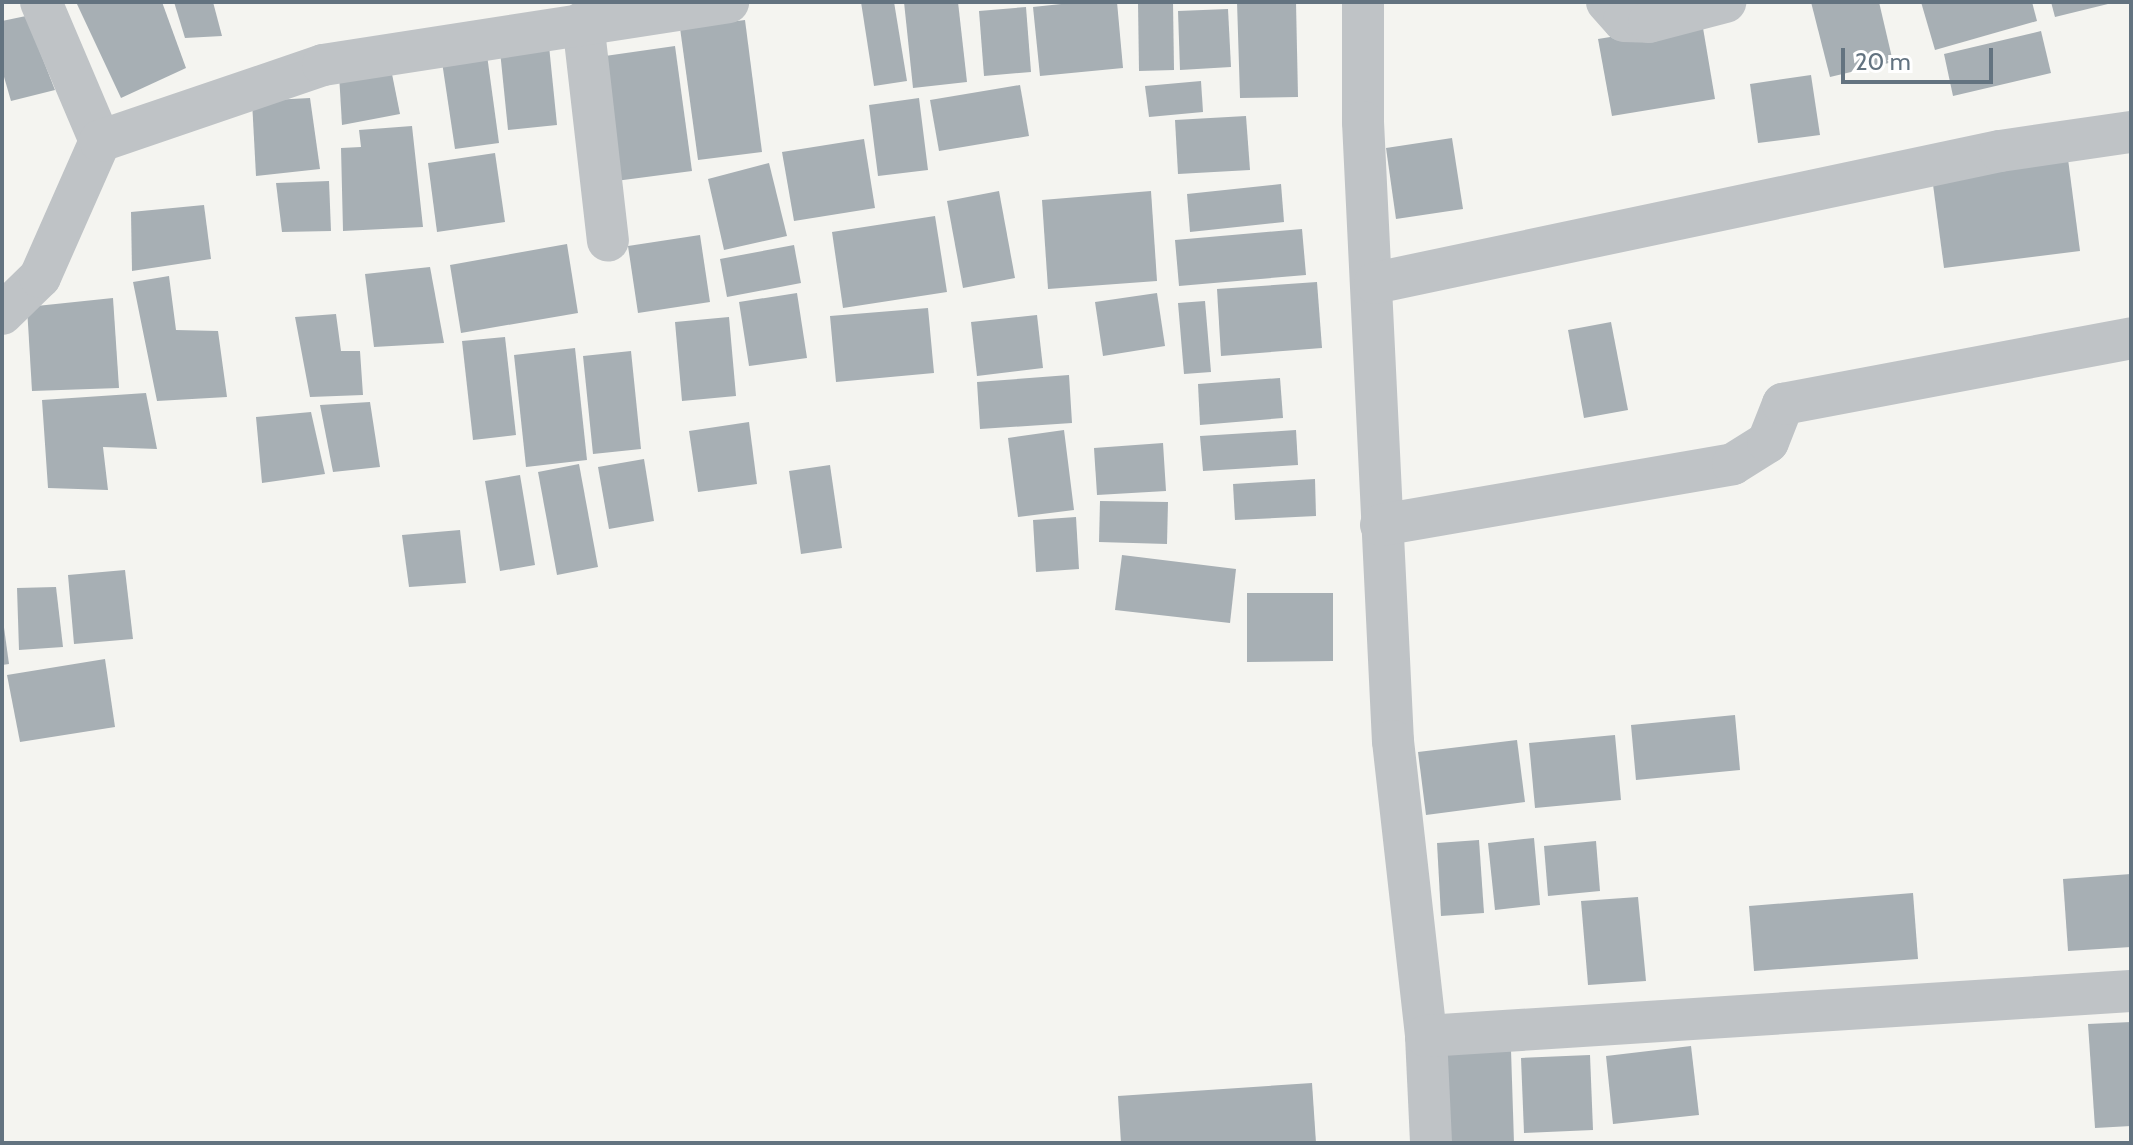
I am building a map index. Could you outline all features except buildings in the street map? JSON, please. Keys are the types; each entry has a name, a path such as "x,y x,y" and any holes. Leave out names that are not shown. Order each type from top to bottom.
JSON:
{"street":[{"path":"2,314 40,277 100,141 41,2"},
{"path":"100,141 323,65 583,22 728,2"},
{"path":"1363,2 1363,122 1375,283 1381,525 1393,741 1426,1036 1431,1143"},
{"path":"1607,2 1624,21 1649,22 1725,2"},
{"path":"583,22 608,241"},
{"path":"1375,283 2000,151 2131,132"},
{"path":"1381,525 1733,464 1768,442 1783,404 2131,338"},
{"path":"1426,1036 2131,991"}]}
